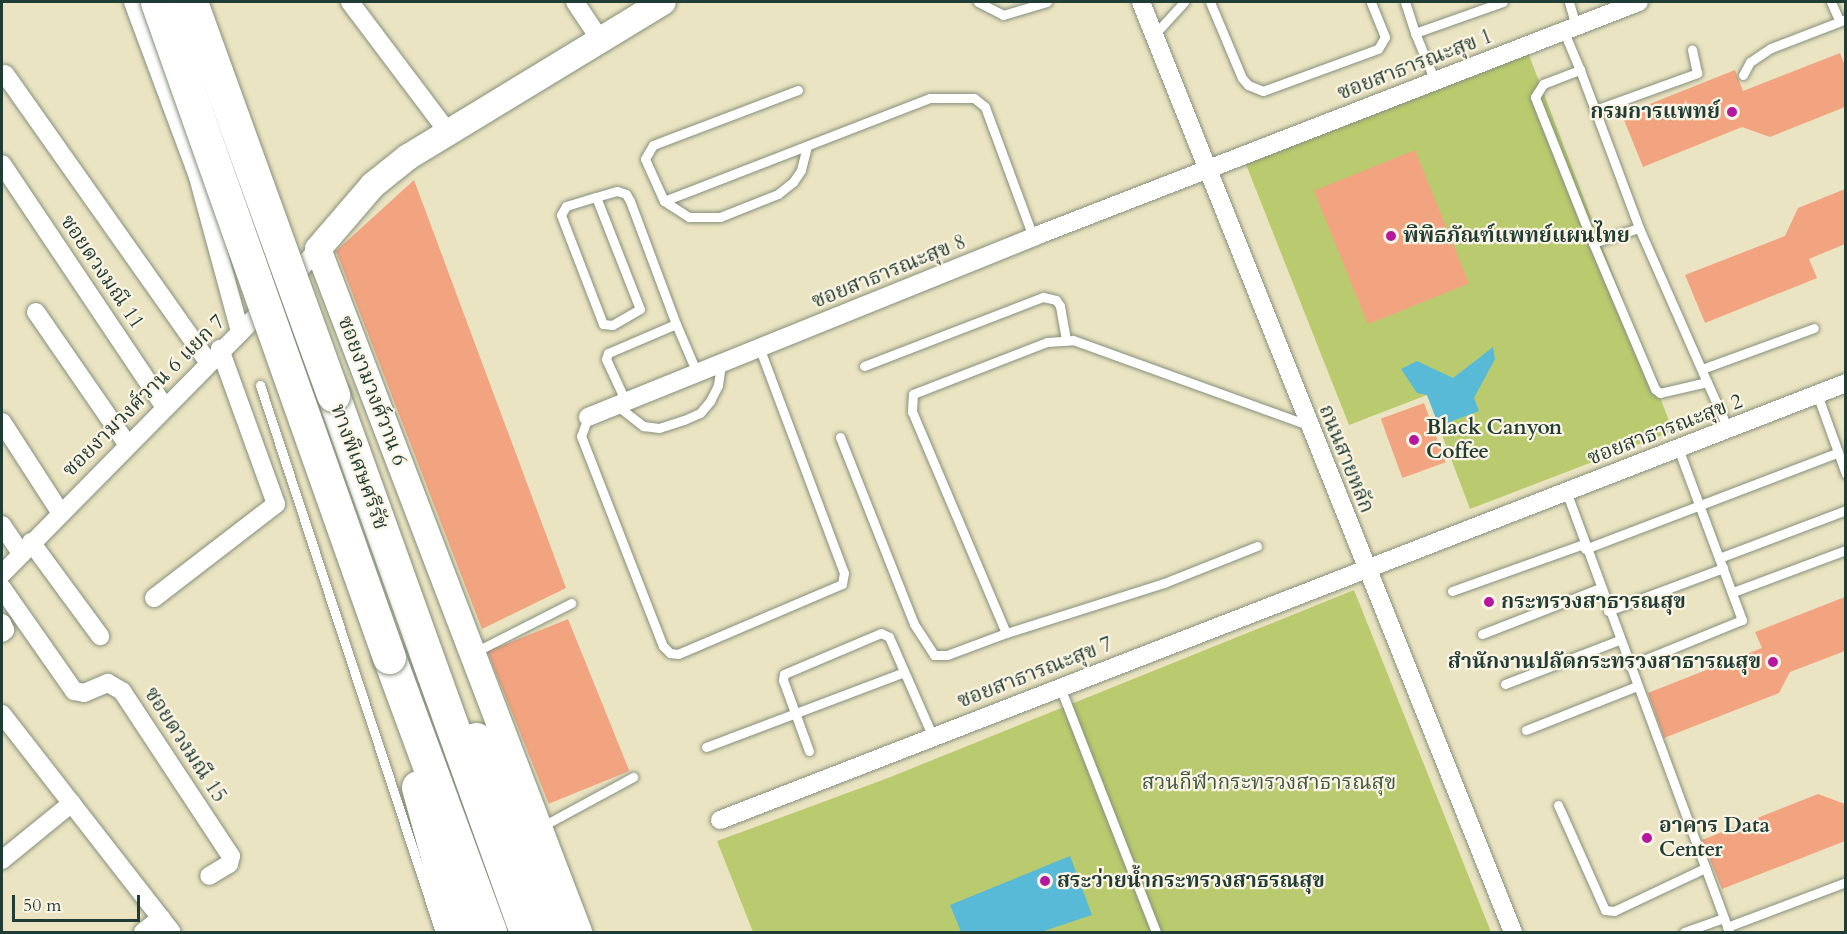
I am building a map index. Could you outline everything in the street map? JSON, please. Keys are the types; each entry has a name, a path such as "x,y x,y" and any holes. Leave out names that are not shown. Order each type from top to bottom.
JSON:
{"highway":[{"name":"ทางพิเศษศรีรัช","path":"157,2 389,657 490,933"},
{"name":"ทางพิเศษศรีรัช","path":"191,2 526,933"},
{"path":"420,638 498,783 529,850 558,933"},
{"path":"389,657 436,861 458,933"}],"street":[{"path":"133,2 198,177 240,332"},
{"path":"350,2 448,132"},
{"path":"575,2 599,38"},
{"path":"318,249 387,172 599,38 663,2"},
{"name":"ถนนสายหลัก","path":"1141,2 1513,933"},
{"name":"ซอยสาธารณะสุข 1","path":"1208,170 1639,2"},
{"path":"5,74 214,356 276,504 154,598"},
{"name":"ซอยดวงมณี 11","path":"2,164 164,406"},
{"name":"ซอยสาธารณะสุข 8","path":"588,417 620,402 760,349 1033,237 1208,170"},
{"name":"ซอยงามวงศ์วาน 6 แยก 7","path":"2,574 164,406 240,332 318,249"},
{"name":"ซอยงามวงศ์วาน 6","path":"318,249 579,933"},
{"path":"36,312 127,444"},
{"name":"ซอยสาธารณะสุข 2","path":"1366,568 1729,430 1845,383"},
{"path":"2,422 60,512"},
{"path":"2,525 26,547 100,636"},
{"name":"ซอยสาธารณะสุข 7","path":"720,820 1366,568"},
{"name":"ซอยดวงมณี 15","path":"2,588 74,691 84,693 108,683 122,691 231,856 229,864 208,876"},
{"path":"2,623 5,630 2,633"},
{"path":"2,714 167,925 143,933"},
{"path":"2,860 72,803"}],"lane":[{"path":"978,2 990,12 1003,15 1047,2"},
{"path":"1154,34 1184,2"},
{"path":"1210,2 1242,78 1248,85 1263,91 1378,49 1385,37 1371,2"},
{"path":"1405,2 1435,81"},
{"path":"1415,33 1503,2"},
{"path":"1569,2 1570,29 1580,70 1639,228 1729,430"},
{"path":"1743,75 1750,62 1771,48 1842,20 1831,2"},
{"path":"1595,110 1697,73 1692,50"},
{"path":"1580,70 1543,84 1535,96 1593,243 1655,389 1660,393 1707,382"},
{"path":"798,90 653,145 645,159 664,201 689,217 720,217 778,194 793,182 801,170 807,146"},
{"path":"664,201 939,95 974,98 985,107 1033,237"},
{"path":"596,197 640,309 612,325 603,324 561,214 566,206 596,197 617,191 626,194 697,373"},
{"path":"1593,243 1639,228"},
{"path":"864,366 1042,297 1056,300 1060,306 1066,340"},
{"path":"676,324 608,353 606,359 620,402 643,426 659,428 700,413 718,386 721,364"},
{"path":"1702,369 1814,328"},
{"path":"1006,633 911,402 914,394 1024,350 1047,342 1066,340 1308,424"},
{"path":"588,417 581,427 584,443 663,646 670,653 678,654 842,584 844,573 760,349"},
{"path":"260,385 440,933"},
{"path":"1817,394 1845,474"},
{"path":"840,437 914,624 934,656 1164,583 1257,546"},
{"path":"1629,666 1740,624 1742,617 1678,448"},
{"path":"1452,591 1584,546 1837,453"},
{"path":"1566,491 1636,687 1727,926"},
{"path":"1719,558 1845,510"},
{"path":"1733,592 1845,550"},
{"path":"1608,611 1723,568"},
{"path":"1482,634 1600,588"},
{"path":"472,653 571,603"},
{"path":"808,751 784,674 853,643 886,634 933,737"},
{"path":"1505,684 1619,640"},
{"path":"706,747 902,672"},
{"path":"1060,687 1156,933"},
{"path":"1526,730 1636,687"},
{"path":"539,829 633,777"},
{"path":"1558,805 1605,910 1614,911 1705,868"},
{"path":"1684,933 1727,926 1845,882"}],"green space":[{"path":"1527,50 1673,431 1470,509 1427,395 1349,425 1245,162"},
{"name":"สวนกีฬากระทรวงสาธารณสุข","path":"1354,590 1491,932 753,932 717,841 888,778"}],"water":[{"path":"1493,347 1495,359 1474,398 1479,411 1439,426 1427,395 1417,393 1401,369 1417,361 1453,378"},
{"name":"สระว่ายน้ำกระทรวงสาธรณสุข","path":"1070,856 1092,915 1041,932 961,932 950,905"}],"building":[{"name":"กรมการแพทย์","path":"1840,53 1845,66 1845,107 1770,137 1742,127 1643,167 1622,115 1735,70 1743,91"},
{"name":"พิพิธภัณฑ์แพทย์แผนไทย","path":"1415,150 1469,284 1368,324 1314,191"},
{"path":"414,180 566,588 482,629 336,251"},
{"path":"1845,189 1845,244 1809,259 1817,278 1705,323 1685,275 1785,236 1798,208"},
{"name":"Black Canyon Coffee","path":"1424,403 1446,462 1402,478 1381,419"},
{"name":"สำนักงานปลัดกระทรวงสาธารณสุข","path":"1845,597 1845,651 1790,672 1779,693 1664,738 1648,693 1762,648 1755,632"},
{"path":"568,619 629,771 549,804 487,652"},
{"path":"1818,794 1845,804 1845,841 1722,889 1702,840"}],"place":[{"name":"กรมการแพทย์","path":"1732,112"},
{"name":"พิพิธภัณฑ์แพทย์แผนไทย","path":"1391,236"},
{"name":"Black Canyon Coffee","path":"1414,440"},
{"name":"กระทรวงสาธารณสุข","path":"1489,602"},
{"name":"สำนักงานปลัดกระทรวงสาธารณสุข","path":"1773,662"},
{"name":"อาคาร Data Center","path":"1647,838"},
{"name":"สระว่ายน้ำกระทรวงสาธรณสุข","path":"1045,881"}]}
